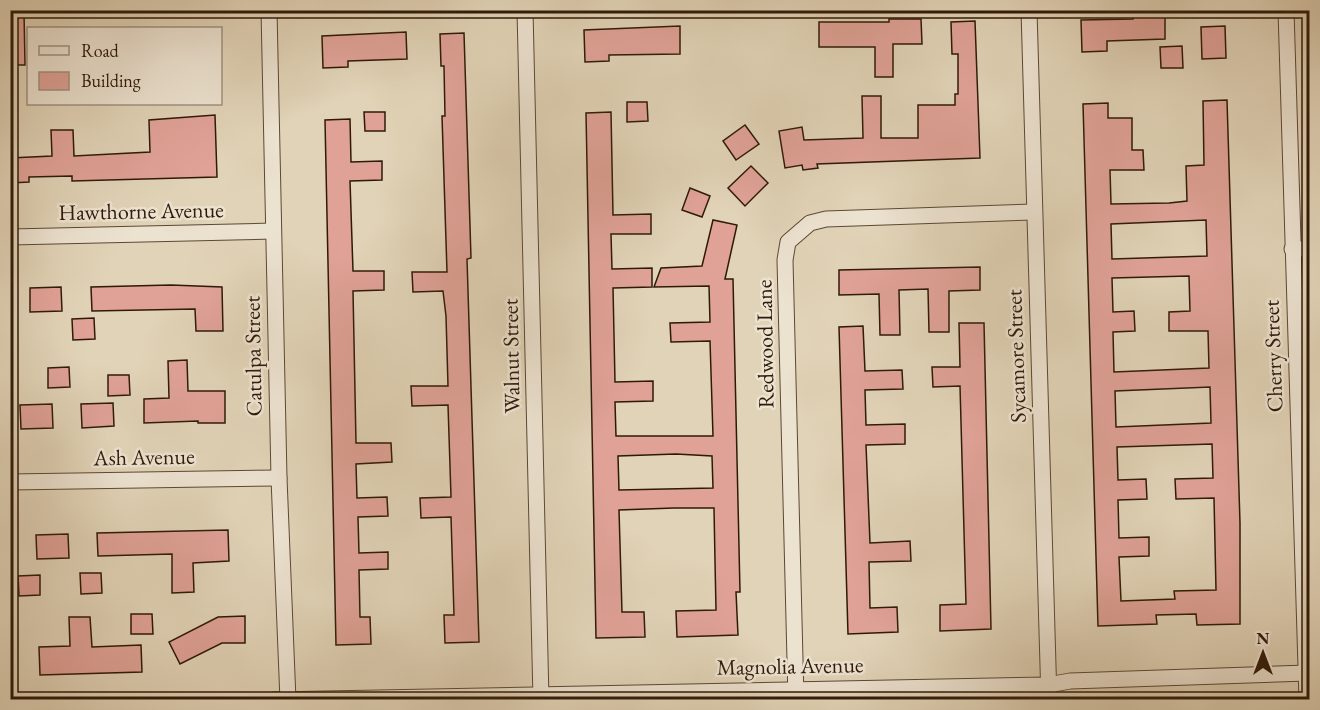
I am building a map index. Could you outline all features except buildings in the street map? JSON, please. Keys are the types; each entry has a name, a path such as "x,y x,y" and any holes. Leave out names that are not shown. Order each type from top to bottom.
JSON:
{"street":[{"name":"Catulpa Street","path":"269,10 283,699"},
{"name":"Walnut Street","path":"525,10 541,696"},
{"name":"Sycamore Street","path":"1029,10 1048,692"},
{"name":"Cherry Street","path":"1286,10 1307,699"},
{"name":"Redwood Lane","path":"796,694 785,270 788,242 810,223 826,219 1034,212"},
{"name":"Hawthorne Avenue","path":"10,237 273,231"},
{"path":"1292,249 1310,249"},
{"name":"Ash Avenue","path":"10,482 279,478"},
{"name":"Magnolia Avenue","path":"283,699 1048,692 1070,681 1307,673"}]}
